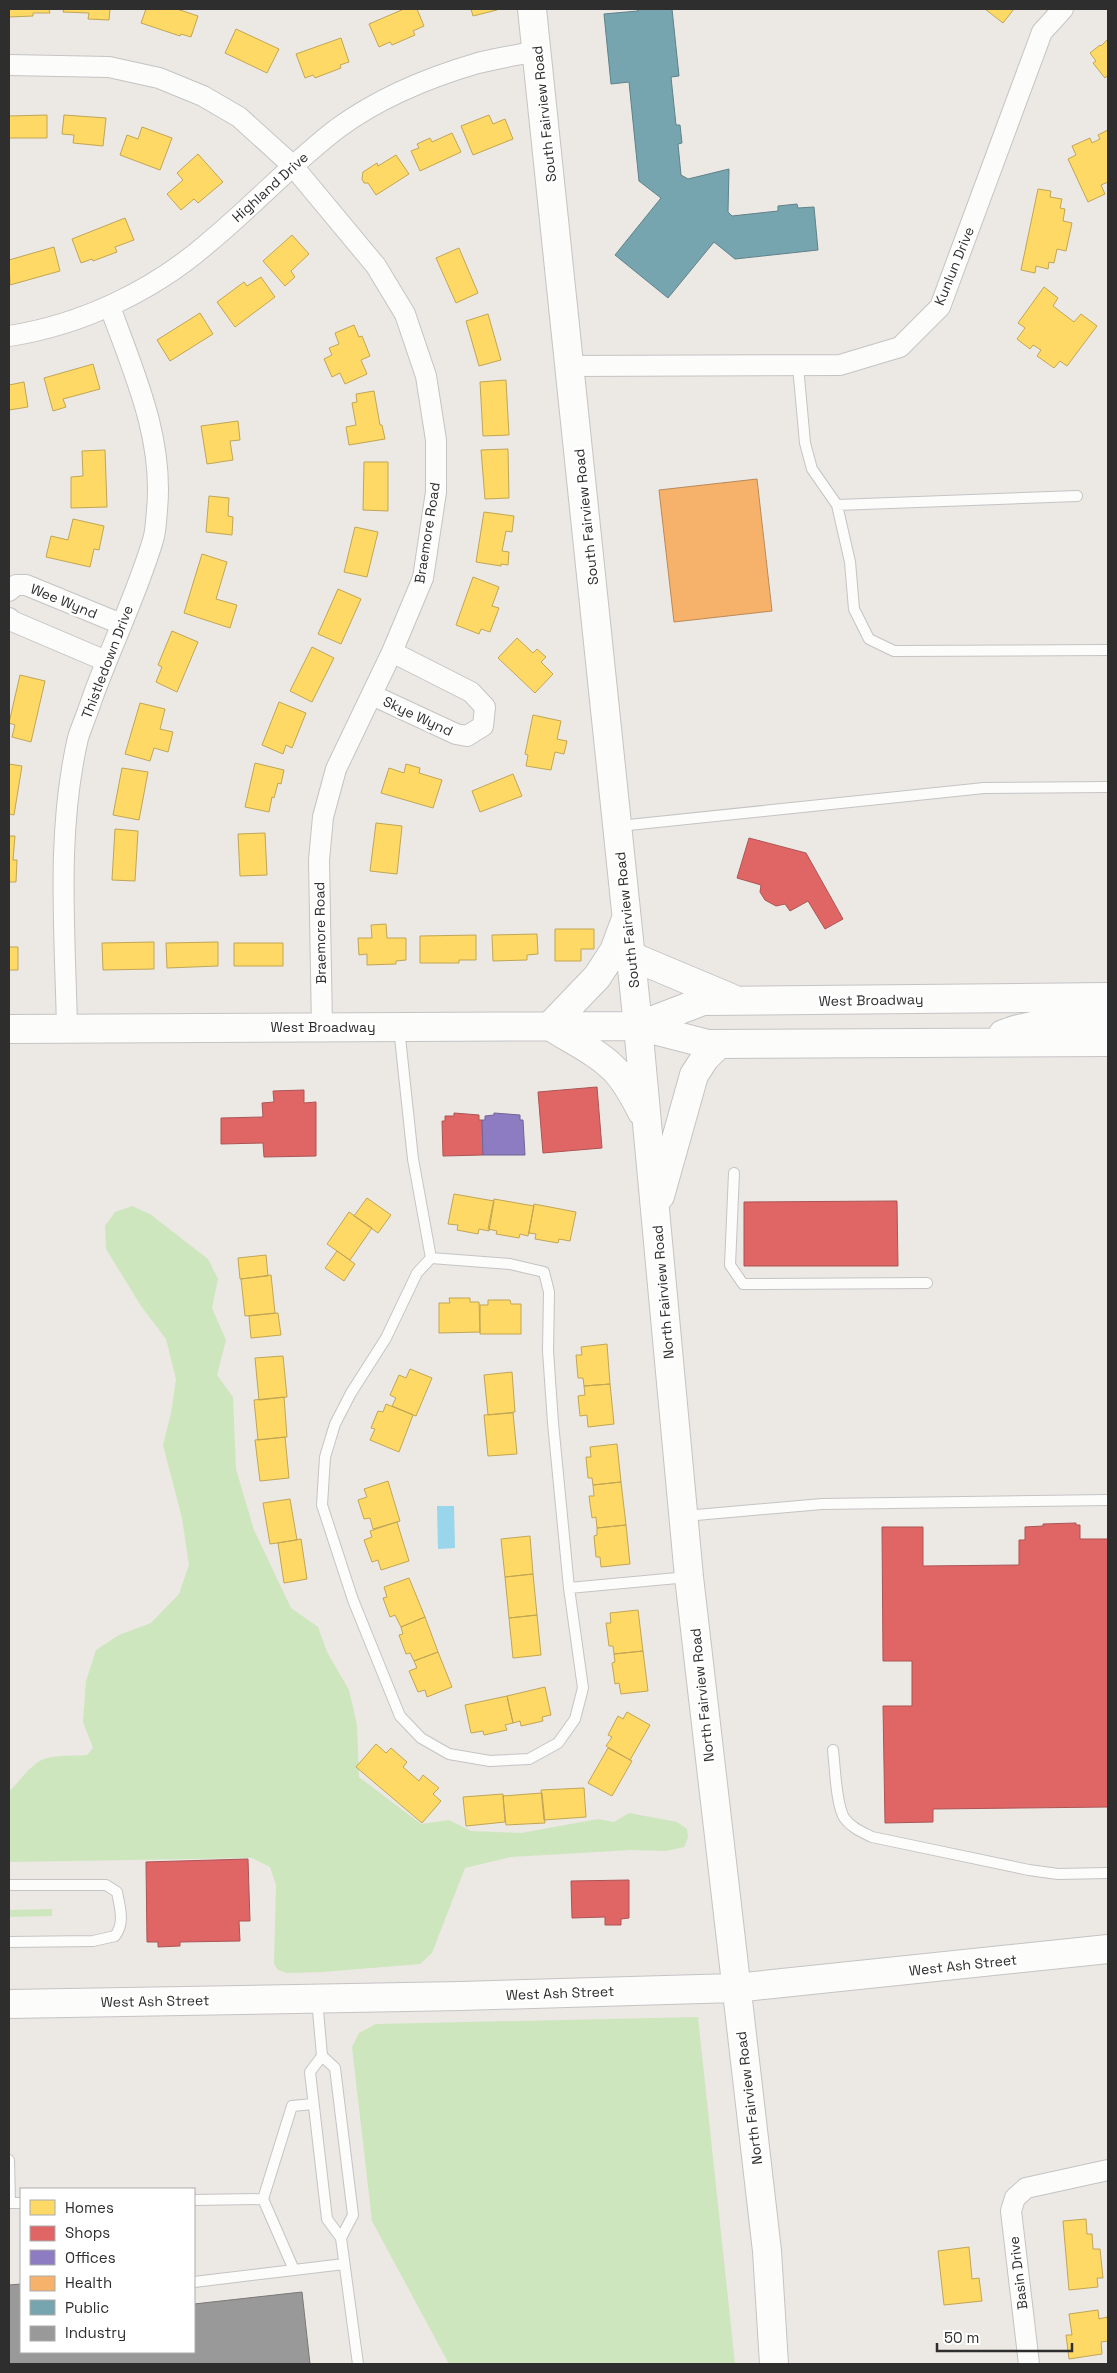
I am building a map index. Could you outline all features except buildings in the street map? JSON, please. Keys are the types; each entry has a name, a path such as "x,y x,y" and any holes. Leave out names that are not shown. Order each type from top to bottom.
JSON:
{"street":[{"name":"South Fairview Road","path":"532,9 538,52 638,1026"},
{"name":"Kunlun Drive","path":"570,366 840,365 900,347 940,307 1042,32 1063,9"},
{"name":"Highland Drive","path":"9,336 110,307 153,283 207,244 292,165 340,127 391,96 479,63 538,52"},
{"name":"Braemore Road","path":"9,65 109,67 159,78 203,96 239,117 292,165 376,266 404,314 426,376 436,440 436,492 422,578 392,652 336,769 323,817 319,860 322,1027"},
{"name":"Thistledown Drive","path":"67,1028 64,875 65,823 79,736 154,539 158,501 154,443 147,408 110,307"},
{"name":"Wee Wynd","path":"9,591 16,585 26,584 121,624"},
{"path":"9,618 106,661"},
{"name":"Skye Wynd","path":"372,695 456,734 468,736 483,726 485,707 471,692 392,652"},
{"path":"627,916 614,951 598,977 550,1026 606,1062 615,1070 629,1087 647,1120"},
{"path":"631,956 739,1001"},
{"name":"West Broadway","path":"638,1026 703,1001 1108,997"},
{"path":"980,1042 1026,1025 1043,1022 1108,1023"},
{"name":"West Broadway","path":"9,1029 638,1026 708,1044 1108,1042"},
{"name":"North Fairview Road","path":"638,1026 689,1577 735,1988 767,2251 774,2364"},
{"path":"656,1212 694,1075 705,1058 720,1044"},
{"name":"West Ash Street","path":"9,2004 317,1999 735,1988 1108,1949"},
{"name":"Basin Drive","path":"1029,2364 1011,2211 1015,2198 1026,2188 1108,2170"}],"lane":[{"path":"798,366 805,443 812,469 837,505 850,562 854,609 869,639 894,652 1108,650"},
{"path":"837,505 1078,496"},
{"path":"617,826 984,788 1108,787"},
{"path":"399,1027 413,1159 431,1258"},
{"path":"734,1173 730,1265 743,1284 927,1283"},
{"path":"431,1258 510,1264 544,1272 548,1292 548,1351 553,1423 569,1588 583,1688 575,1719 558,1743 529,1759 490,1761 449,1754 421,1738 400,1716 353,1600 322,1505 325,1457 335,1424 351,1393 386,1338 417,1273 431,1258"},
{"path":"684,1516 822,1504 1108,1500"},
{"path":"569,1588 689,1577"},
{"path":"833,1750 840,1804 844,1818 856,1829 872,1837 1029,1870 1058,1874 1108,1873"},
{"path":"9,1885 106,1884 117,1892 121,1912 121,1929 115,1936 93,1941 9,1942"},
{"path":"317,1999 322,2056 310,2072 313,2104 328,2219 341,2238 358,2364"},
{"path":"322,2056 335,2068 352,2215 341,2238"},
{"path":"294,2270 263,2199 292,2106 313,2104"},
{"path":"9,2160 10,2203 20,2203"},
{"path":"195,2200 263,2199"},
{"path":"195,2282 344,2264"}],"green space":[{"path":"132,1206 150,1214 208,1259 218,1279 212,1308 226,1340 217,1375 233,1397 236,1469 254,1530 291,1608 318,1627 327,1652 349,1690 357,1725 359,1777 421,1824 449,1820 471,1831 521,1833 598,1819 614,1822 629,1813 677,1822 687,1829 688,1838 684,1847 666,1851 631,1850 511,1857 465,1868 432,1953 420,1964 287,1973 278,1970 274,1964 276,1885 270,1867 252,1858 9,1862 9,1792 28,1770 42,1760 58,1756 87,1755 93,1748 83,1722 86,1681 96,1650 119,1635 151,1623 179,1594 189,1565 182,1518 163,1445 171,1413 176,1379 166,1339 141,1306 106,1249 105,1226 115,1212"},
{"path":"52,1909 52,1916 9,1917 9,1910"},
{"path":"698,2017 735,2364 449,2364 372,2221 352,2047 359,2033 376,2024"}],"water":[{"path":"437,1506 454,1506 455,1548 438,1549"}]}
